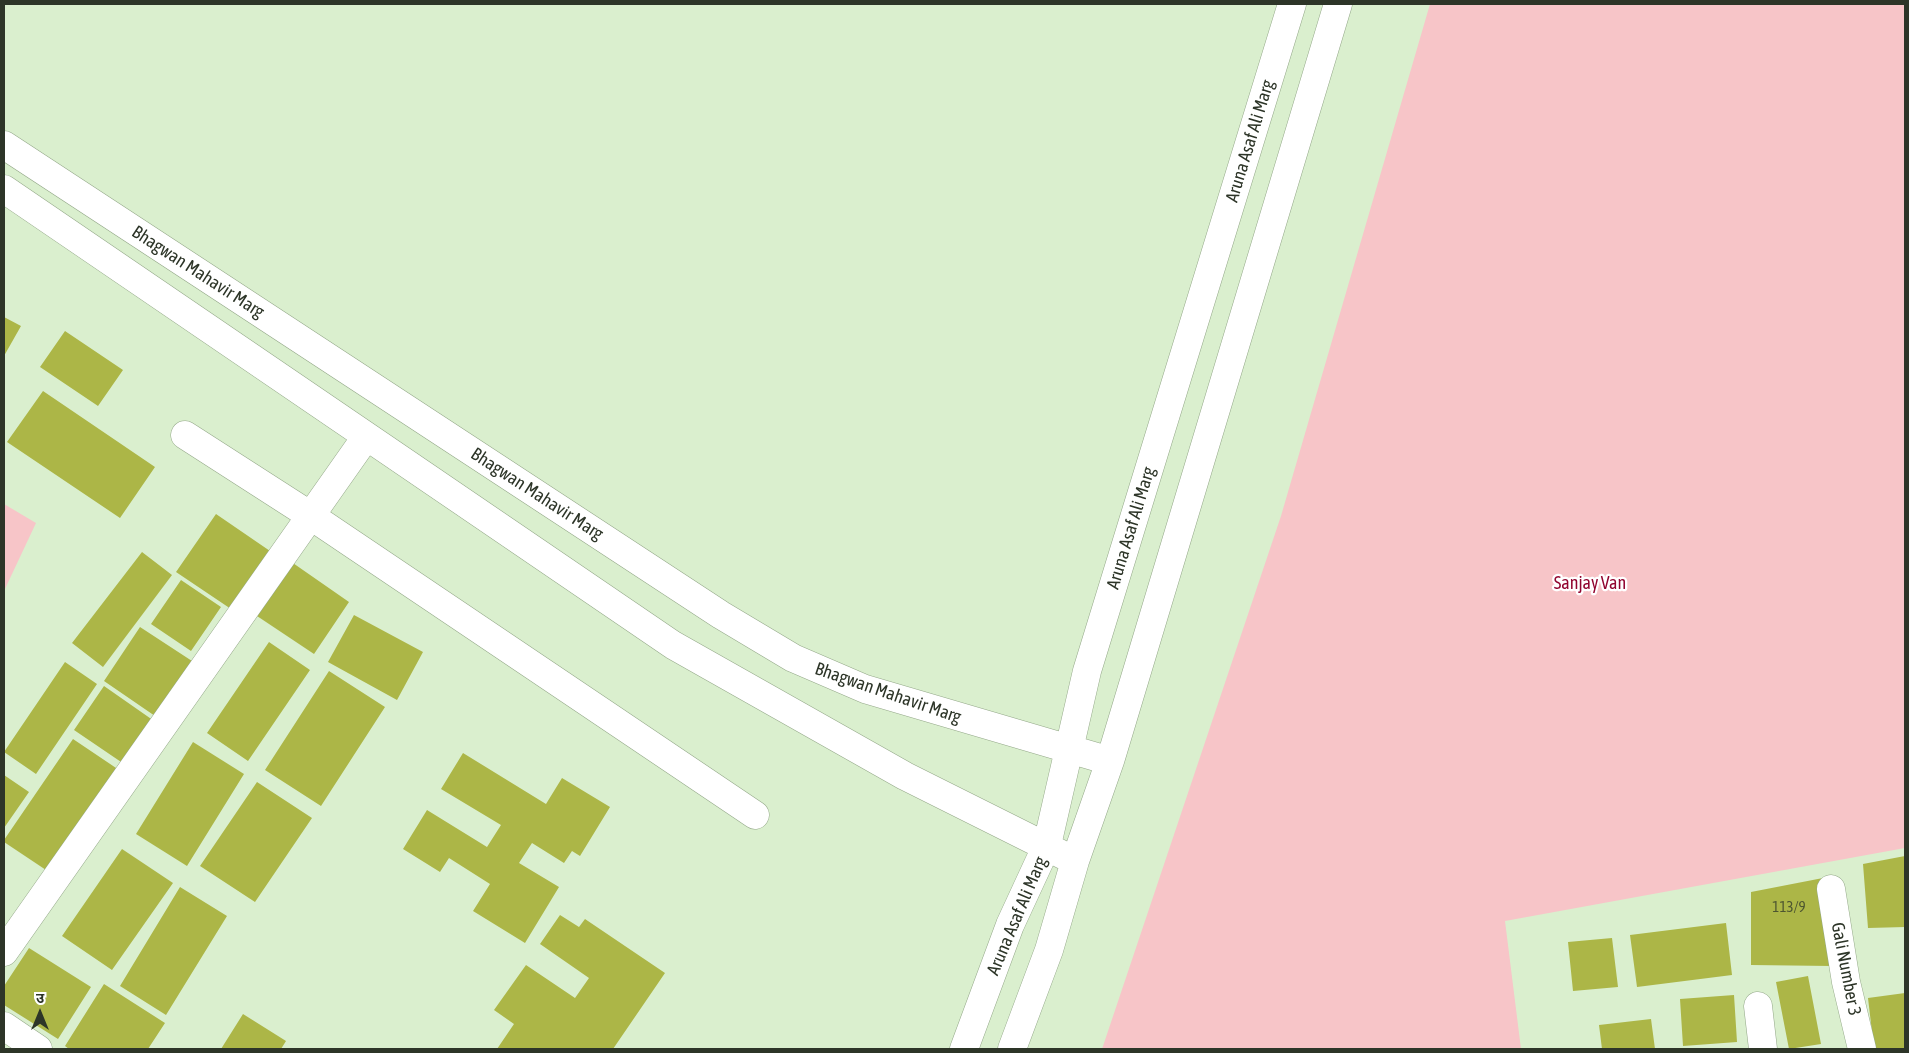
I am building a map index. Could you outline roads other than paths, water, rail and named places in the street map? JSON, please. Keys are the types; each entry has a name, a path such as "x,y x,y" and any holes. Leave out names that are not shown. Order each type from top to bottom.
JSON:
{"street":[{"name":"Aruna Asaf Ali Marg","path":"964,1049 1010,925 1047,846 1087,671 1292,4"},
{"name":"Aruna Asaf Ali Marg","path":"1012,1049 1049,950 1075,861 1110,761 1338,4"},
{"name":"Bhagwan Mahavir Marg","path":"4,145 721,615 793,658 865,689 1110,761"},
{"path":"43,215 59,181"},
{"path":"4,189 672,646 905,776 1075,861"},
{"path":"221,339 238,299"},
{"path":"185,435 311,516 755,815"},
{"path":"4,952 366,437"},
{"name":"Gali Number 3","path":"1831,889 1846,982 1862,1049"},
{"path":"1758,1006 1763,1049"},
{"path":"4,1026 38,1049"}],"park label":[{"name":"Sanjay Van","path":"1590,583"}]}
